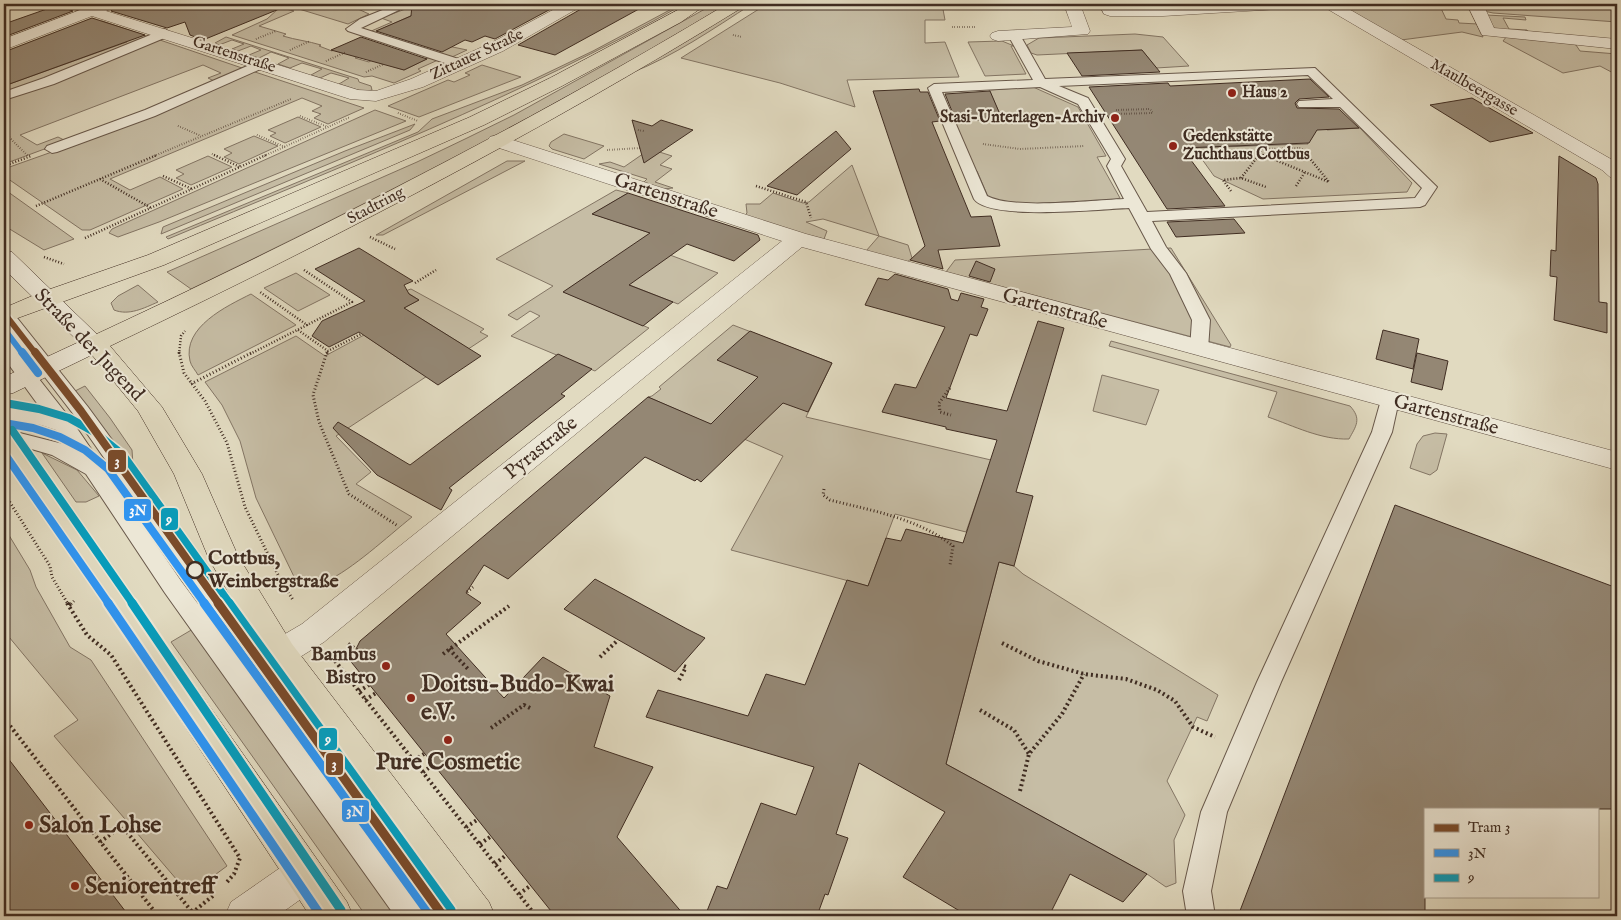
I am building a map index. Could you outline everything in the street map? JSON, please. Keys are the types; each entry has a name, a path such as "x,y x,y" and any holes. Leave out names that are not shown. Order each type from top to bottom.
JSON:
{"main road":[{"name":"Stadtring","path":"4,315 156,260 477,121 556,82 675,19 699,4"},
{"name":"Stadtring","path":"95,344 200,295 358,217 519,130 696,30 738,4"},
{"name":"Straße der Jugend","path":"95,344 149,406 188,474 224,559 280,652 371,778 475,916"},
{"path":"4,436 63,519 333,916"}],"street":[{"path":"4,45 94,12 110,4"},
{"name":"Zittauer Straße","path":"376,96 396,91 543,23 575,4"},
{"path":"1006,36 1082,31 1072,4"},
{"path":"1107,4 1110,10 1164,11 1279,4"},
{"name":"Maulbeergasse","path":"1329,4 1617,173"},
{"path":"1475,4 1488,32 1617,44"},
{"name":"Gartenstraße","path":"94,12 356,95 376,96"},
{"name":"Gartenstraße","path":"497,141 600,175 805,230 1199,349 1617,461"},
{"name":"Pyrastraße","path":"280,652 313,633 805,230"},
{"name":"Straße der Jugend","path":"4,256 95,344"},
{"name":"Stadtring","path":"4,387 95,344"},
{"path":"245,916 304,874"}],"lane":[{"path":"69,4 94,12"},
{"name":"Zittauer Straße","path":"386,4 395,8 364,21 352,30 456,62"},
{"path":"4,96 49,81 164,33"},
{"path":"1006,36 1041,83 1083,102 1110,145 1118,159 1114,166 1159,249 1178,273 1201,320 1199,349"},
{"path":"52,149 150,113 261,64"},
{"path":"1311,71 1343,103 1430,188 1420,202 1139,210 1002,208 981,199 934,88 1311,71"},
{"path":"1304,104 1343,103"},
{"path":"4,315 63,425 173,586 412,916"},
{"path":"4,346 81,411 443,916"},
{"path":"1201,916 1197,891 1214,812 1269,682 1379,441 1390,400"},
{"path":"4,413 43,419 63,425 96,443 116,462"},
{"path":"4,436 34,441 61,451 84,465 102,482"}],"path":[{"path":"952,27 965,27"},
{"path":"255,39 276,31"},
{"path":"289,50 310,42"},
{"path":"319,65 346,52"},
{"path":"364,74 384,64"},
{"path":"36,206 297,96"},
{"path":"1115,110 1150,109 1153,112 1130,113 1131,115"},
{"path":"300,116 328,128"},
{"path":"85,238 354,116"},
{"path":"638,130 644,131"},
{"path":"4,132 29,157"},
{"path":"257,135 285,147"},
{"path":"955,139 1020,149 1110,145"},
{"path":"1259,145 1263,149 1301,148 1328,182 1260,154"},
{"path":"606,150 640,148"},
{"path":"4,166 52,149"},
{"path":"1263,149 1241,178 1271,189"},
{"path":"212,154 240,167"},
{"path":"1293,190 1305,172"},
{"path":"163,176 192,189"},
{"path":"100,179 152,208"},
{"path":"756,186 806,202 805,230"},
{"path":"367,235 395,250"},
{"path":"191,384 307,325 323,319 352,302 297,266"},
{"path":"415,283 436,270"},
{"path":"259,292 307,325"},
{"path":"298,330 328,351"},
{"path":"361,334 328,351 313,395 318,422 343,476 349,494 405,530"},
{"path":"182,336 179,357 184,373 205,401 227,443 245,507 279,577 293,600"},
{"path":"950,388 939,403 940,412 951,415"},
{"path":"824,489 823,495 830,500 920,524 942,536 953,546 950,565"},
{"path":"4,492 50,566 52,577 87,635 111,654 240,858"},
{"path":"467,592 473,587"},
{"path":"69,605 74,601"},
{"path":"443,654 509,606"},
{"path":"600,657 618,640"},
{"path":"1002,643 1038,661 1084,674 1126,679 1157,690 1175,702 1193,727 1240,749"},
{"path":"348,644 357,650"},
{"path":"449,649 468,669"},
{"path":"332,657 536,916"},
{"path":"679,680 686,667 681,665"},
{"path":"1020,791 1029,754 1062,714 1084,674"},
{"path":"359,692 369,685"},
{"path":"4,691 7,696 4,705"},
{"path":"365,700 376,693"},
{"path":"491,728 524,705 532,709"},
{"path":"980,710 1014,730 1029,754"},
{"path":"4,718 158,916"},
{"path":"414,760 424,754"},
{"path":"423,772 433,766"},
{"path":"466,827 477,820"},
{"path":"100,842 122,826 193,912 188,916"},
{"path":"480,844 490,837"},
{"path":"495,864 505,856"},
{"path":"519,894 530,886"}],"shaded area":[{"path":"310,4 347,4 369,14 348,24 299,9"},
{"path":"419,4 437,4 377,31 467,50 452,57 369,32 392,22 381,18"},
{"path":"684,4 622,38 495,100 299,185 168,239 166,237 418,132 432,119 522,85 593,51"},
{"path":"714,4 727,4 662,43 529,117 395,188 259,256 191,289 167,272 417,162 514,115"},
{"path":"747,4 752,4 678,50 631,73"},
{"path":"767,4 942,4 945,20 925,20 925,43 945,42 959,77 847,80 855,107 780,83 681,58"},
{"path":"1336,4 1439,4 1446,19 1458,20 1459,23 1478,24 1483,37 1462,32 1401,40"},
{"path":"1481,4 1617,4 1617,22 1493,13 1484,11"},
{"path":"278,9 294,11 259,26 286,34 283,36 321,45 319,46 332,51 335,49 358,56 355,58 369,62 372,60 404,70 430,57 438,60 418,69 421,71 394,83 372,76 364,77 232,35 267,19"},
{"path":"1486,15 1525,17 1526,20 1503,18 1509,29 1527,30 1530,35 1492,28"},
{"path":"102,21 149,37 46,79 4,93 4,86 127,42 111,35 4,73 4,56"},
{"path":"1135,34 1163,37 1189,66 1156,68 1142,50 1037,55 1031,53 1027,45 1039,38"},
{"path":"1507,36 1569,42 1576,45 1580,51 1617,54 1617,75 1600,66 1563,73 1503,41"},
{"path":"226,37 358,79 359,82 371,86 372,90 364,92 339,84 349,78 331,73 320,78 311,75 322,69 302,63 290,68 278,64 289,58 271,52 259,58 249,55 261,50 251,46 238,51 232,49 244,44 232,40 219,45 215,43"},
{"path":"157,39 242,68 214,81 208,78 221,73 203,65 20,135 37,145 58,137 66,141 4,164 4,98 52,82"},
{"path":"1002,41 1014,46 1011,46 1026,74 985,76 968,42"},
{"path":"482,65 521,77 419,117 388,106 448,80 454,82 470,75 465,73"},
{"path":"252,71 364,108 328,124 314,118 321,114 312,111 322,106 302,98 110,179 130,190 160,177 183,189 90,230 82,230 4,176 4,169 153,116"},
{"path":"1033,87 1078,107 1106,156 1097,157 1120,198 1008,205 989,199 977,171 972,168 953,121 1002,119 989,90"},
{"path":"1300,100 1327,130 1360,128 1412,183 1407,192 1263,199 1214,176 1194,148 1308,144 1260,102"},
{"path":"375,110 406,121 159,222 118,237 109,233 112,229"},
{"path":"298,117 321,127 285,143 270,136 276,133 268,130"},
{"path":"415,124 410,130 161,234 163,227"},
{"path":"564,134 604,146 584,159 552,149 549,146 551,142"},
{"path":"254,136 278,146 239,164 224,157 232,153 224,149"},
{"path":"650,149 672,156 660,165 672,169 655,182 673,188 663,189 643,183 647,179 599,164 610,162 624,167"},
{"path":"208,156 232,167 191,185 176,178 184,174 176,170"},
{"path":"507,161 525,161 383,235 376,235"},
{"path":"852,165 879,236 823,219 806,222 827,231 824,239 745,215 747,213 746,204 760,204 773,193 803,203 809,202"},
{"path":"4,189 74,239 44,250 8,228 4,223"},
{"path":"616,190 628,193 593,214 650,233 670,255 718,273 678,304 594,271 564,292 649,328 595,371 511,336 540,316 530,311 517,320 508,315 553,286 496,259"},
{"path":"879,236 908,245 912,258 906,263 866,251"},
{"path":"1171,248 1231,345 1230,347 946,272 955,260"},
{"path":"296,273 330,295 298,311 264,288"},
{"path":"138,285 158,302 131,312 114,310 111,303 118,296"},
{"path":"411,289 484,329 480,332 488,336 336,436 371,472 356,484 412,517 358,561 336,576 319,584 299,587 256,498 240,441 222,405 205,382 296,336 325,356 364,335 417,371 463,345 404,308 419,300 405,291"},
{"path":"251,294 296,325 198,375 191,365 189,349 199,328 208,319"},
{"path":"733,325 832,363 806,417 991,460 966,532 895,514 868,586 731,550 783,456 648,397 661,389 659,387"},
{"path":"1111,341 1350,406 1356,415 1356,426 1349,439 1339,439 1308,432 1268,417 1277,392 1109,346"},
{"path":"1102,375 1159,390 1146,425 1093,411"},
{"path":"85,386 132,450 134,479 71,393"},
{"path":"1435,433 1447,434 1437,470 1430,475 1410,468 1417,444 1423,436"},
{"path":"42,453 77,470 99,496 86,502 76,502"},
{"path":"4,527 30,570 36,587 70,647 91,660 227,866 189,894 54,736 78,720 4,631"},
{"path":"999,562 1014,566 1023,574 1218,695 1207,721 1197,717 1167,781 1185,815 1174,840 1176,883 1166,887 1147,874 946,764"},
{"path":"193,629 401,916 366,916 171,642"}],"building":[{"path":"61,4 64,8 73,11 4,37 4,24"},
{"path":"119,4 289,5 203,40 190,35 185,22 167,28 111,11"},
{"path":"412,4 560,4 495,39 485,36 472,42 465,40 442,52 376,31 411,16"},
{"path":"585,4 648,4 555,55 518,45 581,9"},
{"path":"92,18 145,35 4,86 4,52"},
{"path":"361,37 427,59 404,70 331,50"},
{"path":"1142,50 1160,72 1082,76 1067,53"},
{"path":"1310,79 1329,97 1299,99 1295,103 1297,108 1339,109 1359,128 1317,130 1309,143 1182,148 1225,206 1167,209 1089,87 1168,83 1170,86"},
{"path":"919,89 920,92 928,92 940,121 932,122 971,217 991,216 1000,246 938,250 943,269 910,260 925,246 873,91"},
{"path":"990,91 1002,119 956,121 945,94"},
{"path":"1472,98 1533,133 1490,142 1430,105"},
{"path":"632,120 652,126 661,120 693,130 644,163"},
{"path":"836,131 851,149 797,195 767,186"},
{"path":"1559,156 1596,178 1598,184 1599,302 1607,303 1607,333 1554,320 1557,277 1550,276 1551,250 1556,251"},
{"path":"628,193 758,235 760,240 734,261 687,244 629,285 673,302 643,326 563,292 650,233 592,214"},
{"path":"1234,219 1245,233 1176,237 1167,222"},
{"path":"359,248 413,281 404,285 409,294 419,300 404,308 481,356 438,385 359,332 329,347 312,336 322,321 365,301 315,269"},
{"path":"976,261 995,269 990,282 969,276"},
{"path":"895,274 948,289 951,299 958,301 961,293 984,299 981,307 988,309 977,336 970,334 946,398 1007,411 1038,321 1064,328 1016,492 1033,496 1014,566 999,562 946,764 1147,874 1123,902 1070,874 1049,916 968,916 903,877 945,812 859,763 836,834 848,838 828,895 825,894 817,916 705,916 717,886 727,889 761,803 796,815 814,767 646,717 658,690 748,716 766,674 805,685 847,580 868,586 886,538 901,541 906,529 963,543 997,440 882,412 895,384 916,388 945,327 865,305 878,278 888,280"},
{"path":"1383,330 1419,339 1413,369 1376,359"},
{"path":"750,331 832,363 808,412 783,403 701,482 697,479 695,481 645,457 508,579 484,565 466,593 481,603 446,634 504,698 543,657 610,696 594,747 653,767 617,837 685,916 555,916 348,658 355,651 360,641 648,397 711,424 758,377 717,360"},
{"path":"1417,353 1448,361 1442,390 1411,382"},
{"path":"558,354 592,369 561,394 565,396 449,488 452,490 441,510 377,475 333,428 338,422 410,465"},
{"path":"1395,505 1617,588 1617,809 1424,808 1425,916 1238,916"},
{"path":"595,579 705,638 675,672 564,609"},
{"path":"4,753 129,916 4,916"}],"tram line":[{"name":"3","path":"4,313 81,411 443,916"}],"transit line":[{"name":"3N","path":"4,329 38,373"},
{"name":"9","path":"5,403 39,409 69,418 96,433 123,455 451,910"},
{"name":"3N","path":"4,423 33,428 60,437 85,450 108,469 431,916"},
{"name":"9","path":"12,430 71,513 341,910"},
{"name":"3N","path":"4,453 321,916"}],"place":[{"name":"Haus 2","path":"1232,93"},
{"name":"Stasi-Unterlagen-Archiv","path":"1115,118"},
{"name":"Gedenkstätte Zuchthaus Cottbus","path":"1173,146"},
{"name":"Cottbus, Weinbergstraße","path":"195,570"},
{"name":"Bambus Bistro","path":"386,666"},
{"name":"Doitsu-Budo-Kwai e.V.","path":"411,698"},
{"name":"Pure Cosmetic","path":"448,740"},
{"name":"Salon Lohse","path":"29,825"},
{"name":"Seniorentreff","path":"75,886"}]}
